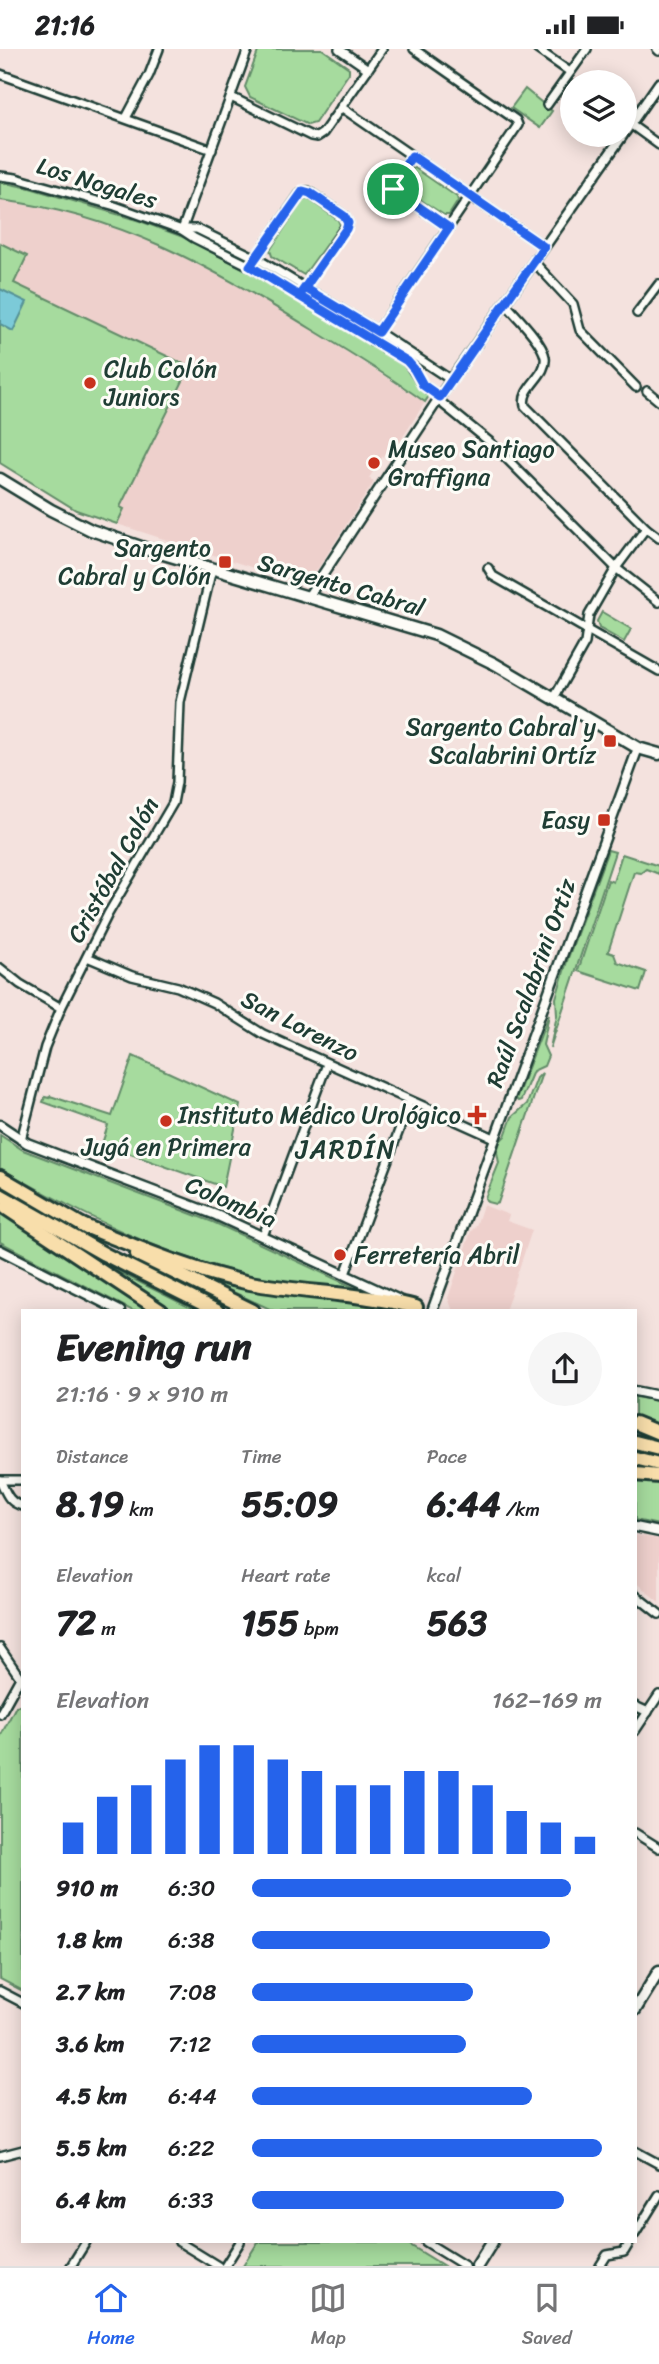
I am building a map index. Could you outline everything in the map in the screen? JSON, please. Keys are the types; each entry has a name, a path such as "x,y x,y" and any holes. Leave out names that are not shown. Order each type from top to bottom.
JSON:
{"highway":[{"path":"0,1177 176,1275 250,1309"},
{"path":"0,1195 124,1265 213,1309"},
{"path":"0,1203 158,1309"},
{"path":"82,1225 172,1261 223,1276 281,1288 365,1296 419,1309"},
{"path":"637,1424 659,1433"},
{"path":"637,1442 659,1448"},
{"path":"637,1458 659,1464"},
{"path":"637,1474 659,1476"}],"main road":[{"name":"Sargento Cabral","path":"0,479 51,510 91,530 436,635 471,651 638,748 659,754"},
{"path":"637,2007 659,1971"},
{"path":"477,2266 491,2243"}],"street":[{"path":"126,118 149,75 159,49"},
{"path":"182,229 248,49"},
{"path":"340,49 368,69"},
{"path":"231,97 317,137 323,133 382,49"},
{"path":"372,340 518,125 516,120 414,49"},
{"path":"537,49 567,70"},
{"path":"571,70 587,49"},
{"path":"0,74 212,150"},
{"path":"637,114 659,83"},
{"path":"547,105 560,86"},
{"path":"341,107 544,247"},
{"path":"637,135 659,145"},
{"path":"308,597 451,380 614,147"},
{"path":"412,156 392,187 449,228"},
{"name":"Los Nogales","path":"0,176 16,178 103,203 182,229 197,229 256,258 451,380"},
{"path":"250,266 304,191 344,216 348,223 299,296"},
{"name":"Los Nogales","path":"182,229 194,238 250,266 407,361 423,385 491,443 615,568 659,602"},
{"path":"534,262 573,304 580,330 636,387"},
{"path":"637,313 659,284"},
{"path":"505,303 540,345 545,357 545,366 525,397 525,407 659,538"},
{"path":"647,391 659,401"},
{"path":"554,698 585,643 589,615 615,568 646,528"},
{"path":"488,568 493,576 659,671"},
{"name":"Cristóbal Colón","path":"21,1140 45,1047 61,1008 108,914 173,803 177,782 180,702 212,569"},
{"name":"Raúl Scalabrini Ortiz","path":"433,1309 638,748"},
{"name":"San Lorenzo","path":"87,957 131,976 177,987 214,1003 263,1034 494,1138"},
{"path":"0,968 20,984 61,1008"},
{"path":"263,1236 327,1064"},
{"path":"345,1274 410,1101"},
{"name":"Colombia","path":"0,1125 21,1140 216,1215 419,1309"},
{"path":"0,1250 116,1309"},
{"path":"637,1391 659,1396"},
{"path":"21,1481 0,1480 9,1499 21,1505"},
{"path":"637,1527 659,1532"},
{"path":"637,1597 659,1614"},
{"path":"0,1648 21,1679"},
{"path":"0,1714 21,1682"},
{"path":"637,1728 659,1695"},
{"path":"637,1707 648,1712"},
{"path":"637,1834 659,1849"},
{"path":"0,1991 21,2002"},
{"path":"0,2156 21,2151"},
{"path":"637,2152 659,2164"},
{"path":"637,2231 659,2195"},
{"path":"71,2266 85,2243"},
{"path":"181,2243 218,2266"},
{"path":"225,2266 239,2243"},
{"path":"428,2243 465,2266"},
{"path":"600,2266 607,2255 624,2252 629,2243"}],"shaded area":[{"path":"0,200 81,216 155,242 192,259 278,308 425,402 394,451 388,448 369,478 374,482 307,585 117,524 124,510 120,507 190,367 14,283 27,256 0,243"},
{"path":"483,1205 509,1215 507,1221 532,1230 506,1309 452,1309 448,1298 471,1231 476,1226"},
{"path":"637,1535 659,1539 659,1602 637,1584"}],"green space":[{"path":"259,49 322,49 349,68 349,73 315,123 308,125 250,97 245,87"},
{"path":"525,89 552,111 540,128 511,108"},
{"path":"415,168 457,197 458,201 449,215 444,215 401,187 400,183 410,169"},
{"path":"0,182 30,188 140,221 183,237 254,274 407,367 420,388 429,396 425,402 370,365 238,285 164,247 86,218 44,207 0,200"},
{"path":"307,198 338,220 340,225 304,275 272,256 270,250"},
{"name":"Club Colón Juniors","path":"0,243 27,256 14,283 190,367 120,507 124,509 117,524 76,510 0,463"},
{"path":"602,612 631,629 624,642 599,628 597,621"},
{"path":"608,850 615,852 550,1048 557,1015 556,998"},
{"path":"622,854 659,866 659,874 646,869 641,873 634,872 608,952 614,954 617,962 646,972 640,991 578,971 608,880 613,882"},
{"path":"549,1014 543,1045 548,1056 544,1066 533,1071 521,1100 518,1101 516,1099"},
{"name":"Jugá en Primera","path":"133,1056 240,1105 223,1187 102,1144 108,1125 43,1102 45,1097 50,1096 112,1116"},
{"path":"542,1073 498,1203 487,1202 485,1198 499,1163 497,1152 500,1141 505,1136 512,1117 527,1104 537,1078"},
{"path":"0,1135 23,1150 213,1222 355,1288 308,1285 261,1277 221,1268 145,1241 72,1207 0,1168"},
{"path":"0,1212 146,1309 129,1309 0,1242"},
{"path":"87,1256 193,1309 163,1309"},
{"path":"184,1269 379,1305 388,1309 270,1309"},
{"path":"637,1397 659,1401 659,1426 637,1417"},
{"path":"637,1482 659,1483 659,1525 637,1520"},
{"path":"21,1705 21,1990 0,1979 0,1737 16,1706"},
{"path":"257,2243 407,2243 444,2266 243,2266"}],"water":[{"path":"0,289 27,302 13,331 0,324"}],"place":[{"name":"Club Colón Juniors","path":"90,383"},
{"name":"Museo Santiago Graffigna","path":"374,463"},
{"name":"Sargento Cabral y Colón","path":"225,562"},
{"name":"Sargento Cabral y Scalabrini Ortíz","path":"610,741"},
{"name":"Easy","path":"604,820"},
{"name":"Instituto Médico Urológico","path":"477,1115"},
{"name":"Jugá en Primera","path":"166,1121"},
{"name":"Ferretería Abril","path":"340,1255"}],"district":[{"name":"JARDÍN","path":"346,1149"}],"route":[{"path":"393,189 393,182 412,156 544,247 440,397 423,385 407,361 299,296 346,229 348,223 344,216 303,191 250,266 299,296 305,288 378,332 449,228 393,189"}]}
